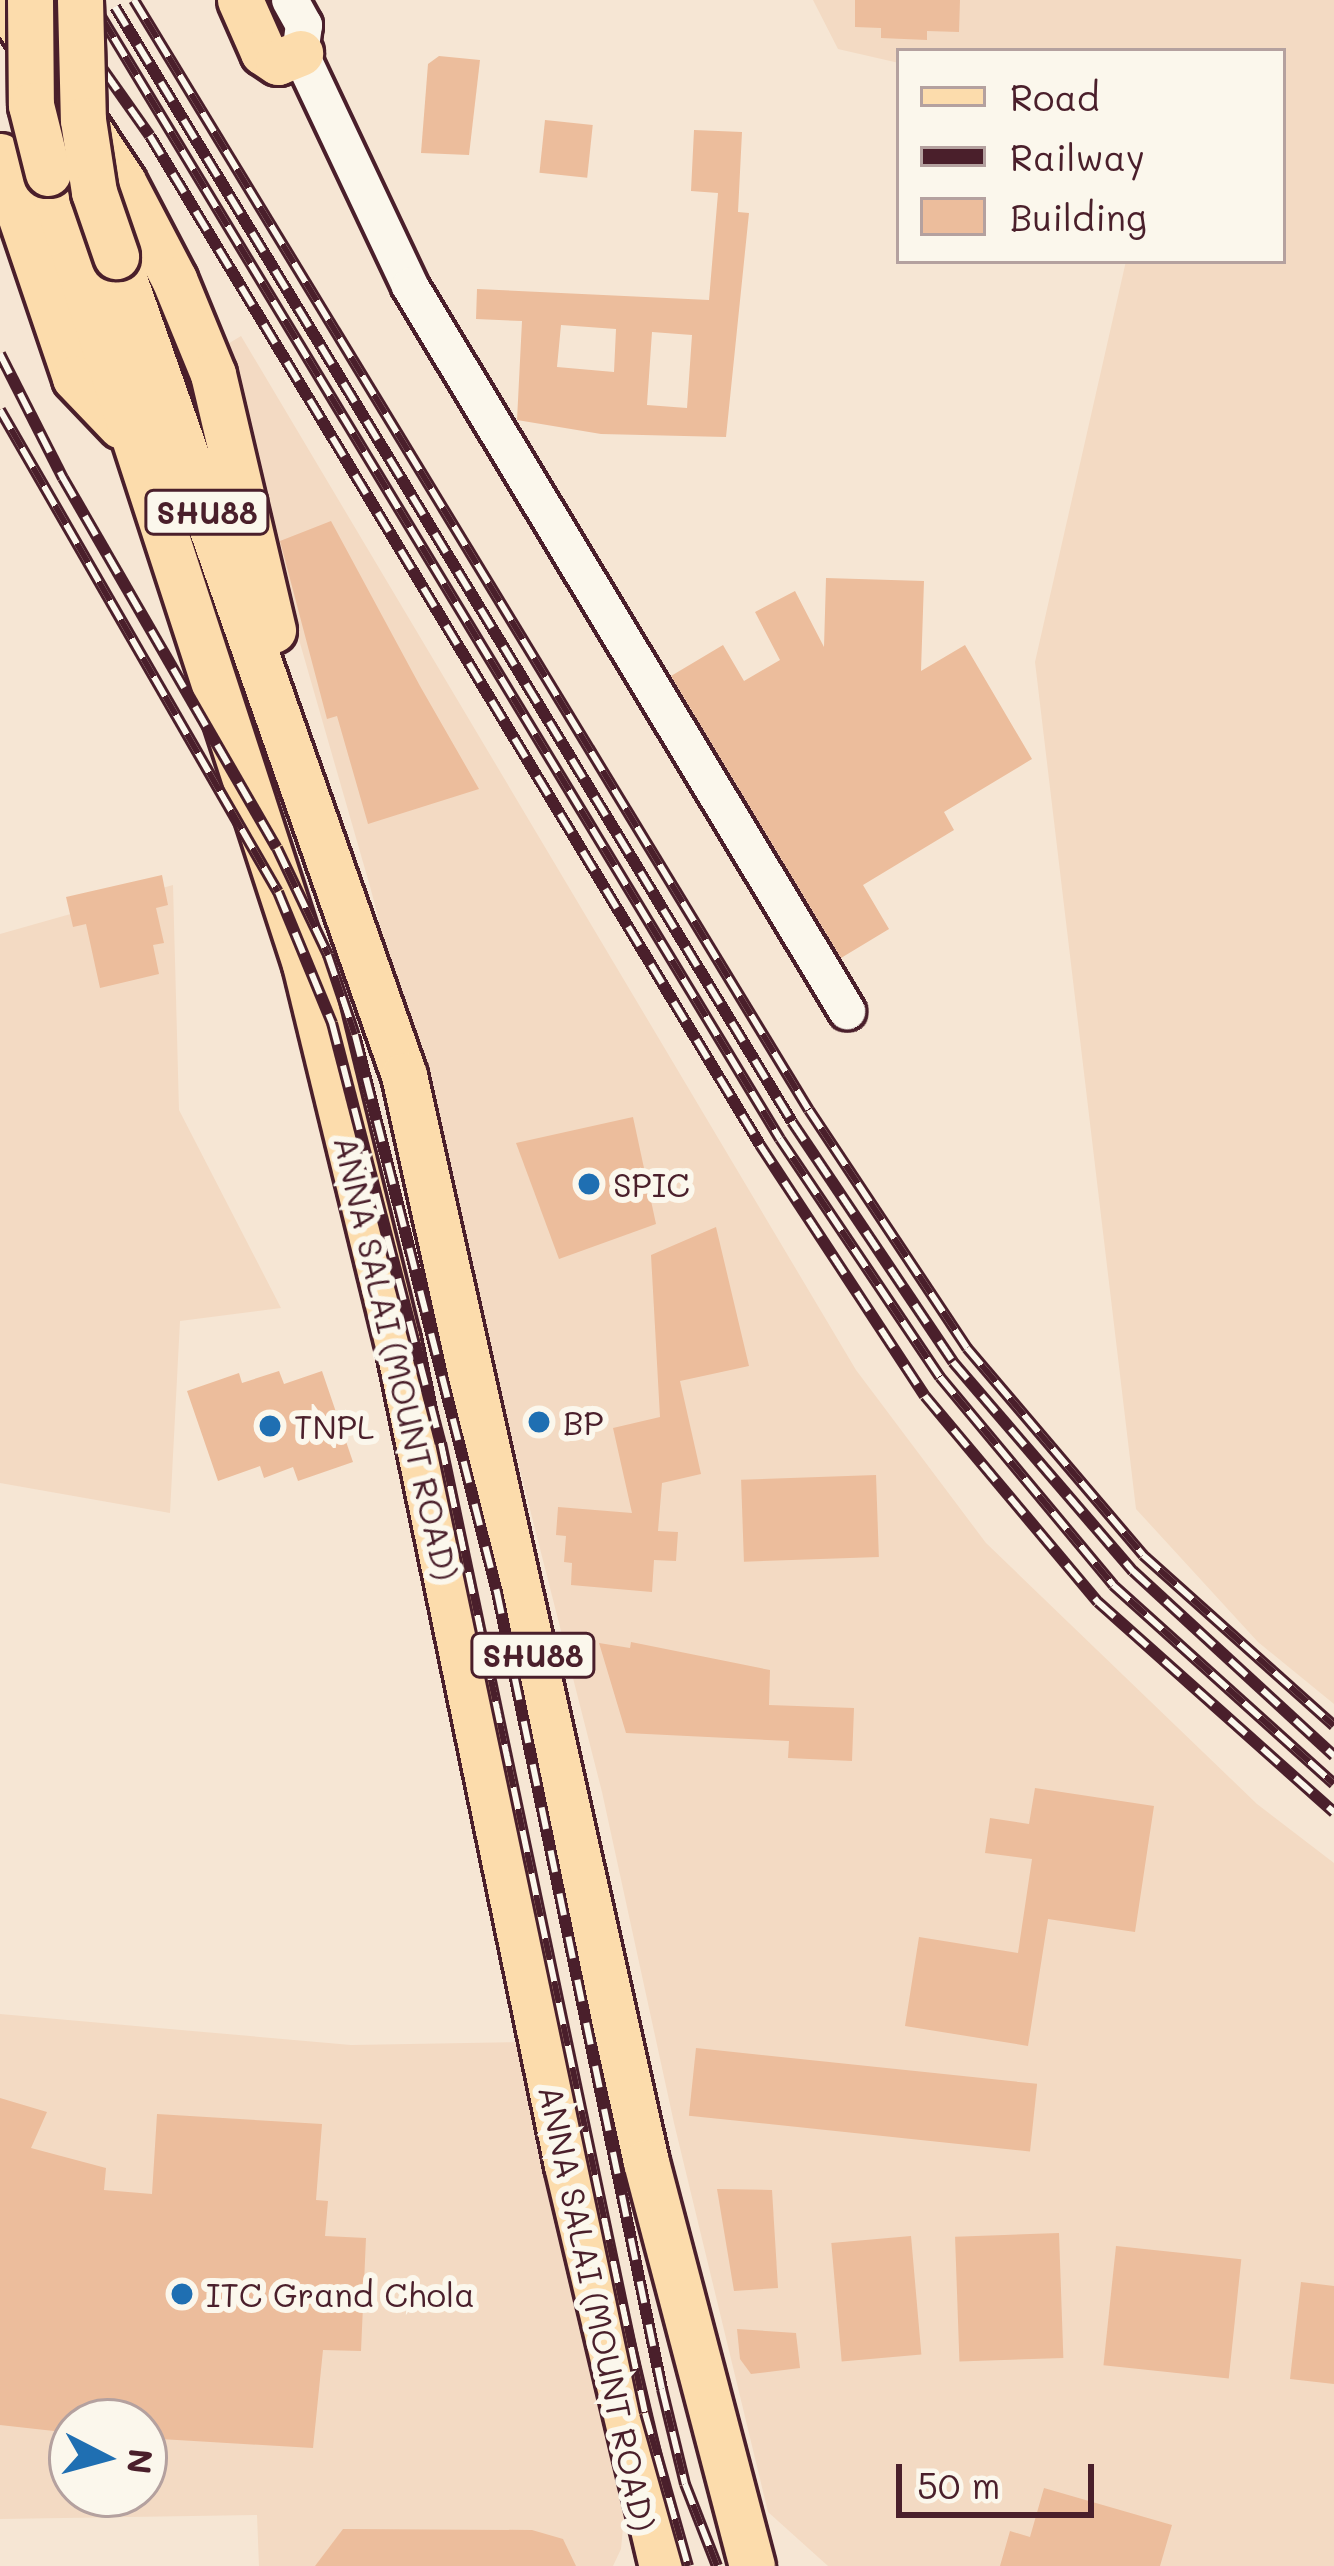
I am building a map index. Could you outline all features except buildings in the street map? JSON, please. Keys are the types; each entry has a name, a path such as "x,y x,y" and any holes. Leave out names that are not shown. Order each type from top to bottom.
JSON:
{"main road":[{"path":"3,0 123,182 174,279 213,374 267,594 298,769"},
{"name":"ANNA SALAI (MOUNT ROAD)","path":"30,0 31,104 47,173 305,964 397,1340 652,2554"},
{"name":"ANNA SALAI (MOUNT ROAD)","path":"80,0 83,120 94,192 404,1076 646,2162 746,2560"},
{"path":"240,0 262,52 278,62 300,53"},
{"path":"0,156 75,378 131,437"}],"street":[{"path":"290,0 304,25 300,53 410,286 847,1011"}],"shaded area":[{"path":"813,0 1334,0 1334,1704 1258,1642 1136,1509 1035,662 1125,264 1286,264 1286,48 896,48 896,62 838,49"},
{"path":"241,336 856,1370 986,1543 1257,1804 1334,1863 1334,2566 828,2566 768,2512 674,2123 602,1792 468,1266 371,890 216,351"},
{"path":"173,885 179,1110 281,1308 180,1321 170,1513 0,1483 0,934"},
{"path":"0,2014 351,2045 524,2042 624,2517 621,2549 613,2566 259,2566 257,2515 168,2516 168,2398 48,2398 48,2518 64,2518 0,2519"}],"railway":[{"path":"54,0 150,136 760,1145 925,1396 1098,1602 1334,1812"},
{"path":"91,0 780,1139 940,1377 1113,1585 1334,1784"},
{"path":"134,0 809,1110 967,1348 1143,1555 1334,1726"},
{"path":"115,7 792,1122 953,1362 1133,1571 1334,1756"},
{"path":"0,354 63,478 277,848 328,955 355,1035 497,1592 662,2389 685,2484 717,2566"},
{"path":"0,410 278,892 332,1023 441,1443 645,2413 688,2566"}],"place":[{"name":"SPIC","path":"589,1184"},
{"name":"BP","path":"539,1422"},
{"name":"TNPL","path":"270,1426"},
{"name":"ITC Grand Chola","path":"182,2294"}]}
